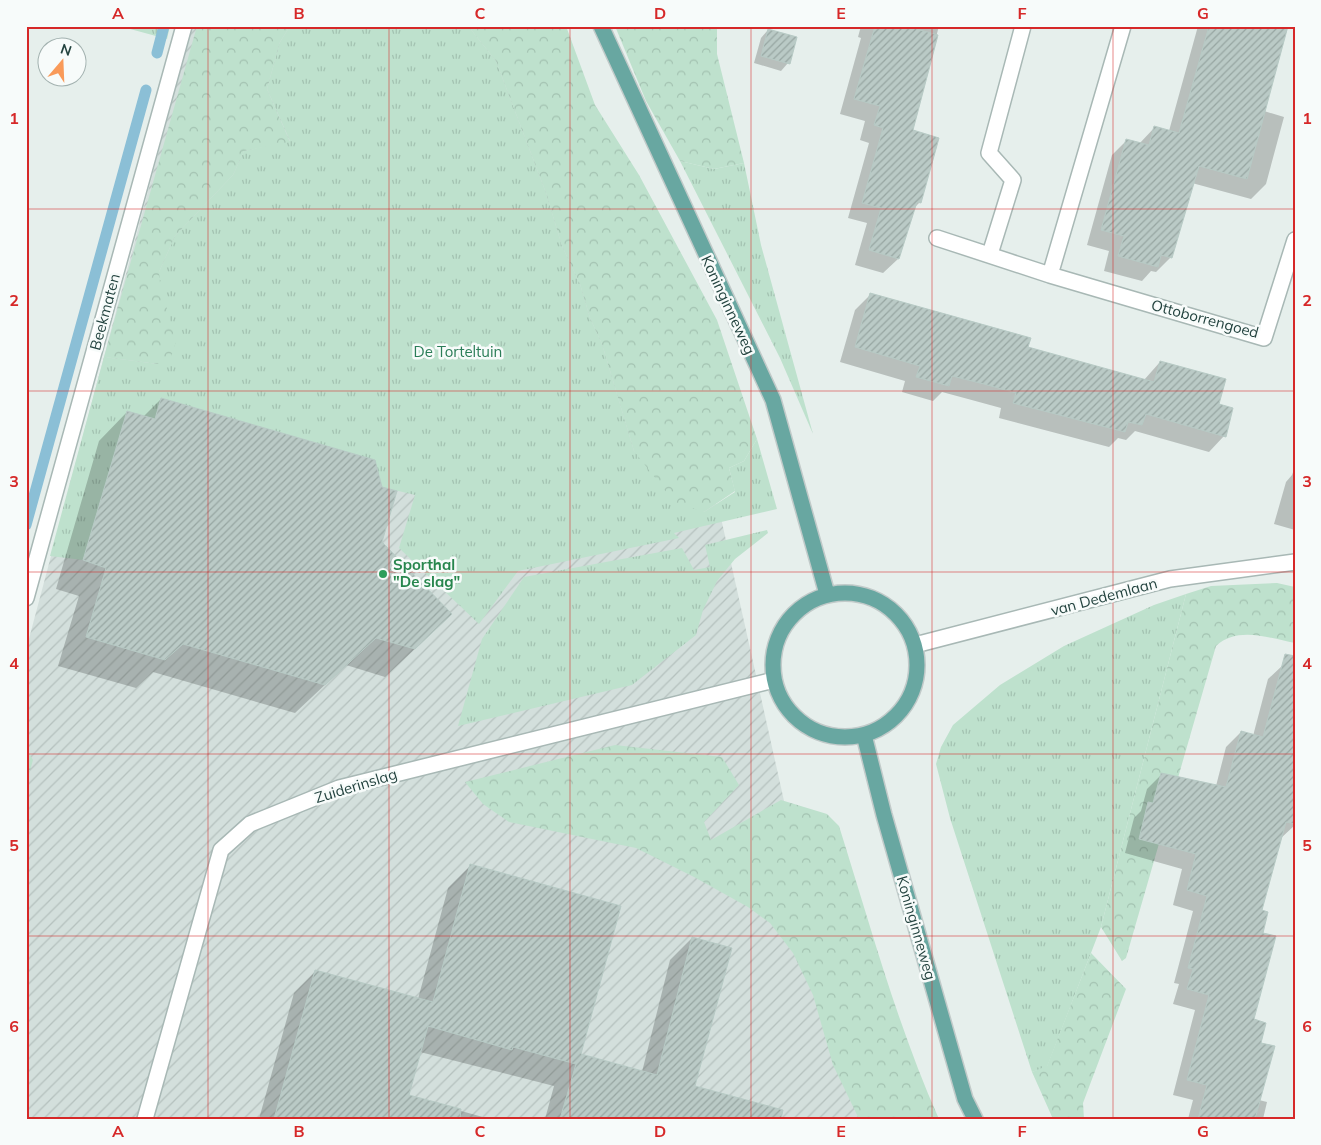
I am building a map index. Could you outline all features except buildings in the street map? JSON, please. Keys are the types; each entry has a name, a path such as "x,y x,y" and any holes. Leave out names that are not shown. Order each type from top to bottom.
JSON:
{"main road":[{"name":"Koninginneweg","path":"600,26 774,400 827,594"},
{"path":"855,593 881,602 902,620 915,645 918,664 916,683 908,701 897,716 882,728 864,735 847,738 830,736 814,731 800,722 788,710 779,696 774,680 774,653 783,627 795,612 810,601 827,594 855,593"},
{"name":"Koninginneweg","path":"864,735 884,815 965,1099 975,1119"}],"street":[{"name":"Beekmaten","path":"26,598 184,26"},
{"path":"990,254 1013,180 989,153 1023,26"},
{"path":"1050,275 1123,26"},
{"name":"Ottoborrengoed","path":"937,238 1050,275 1264,338 1295,240"},
{"name":"van Dedemlaan","path":"915,645 1170,579 1295,562"},
{"name":"Zuiderinslag","path":"145,1119 222,850 250,824 339,788 774,680"}],"shaded area":[{"path":"192,26 548,26 721,518 815,940 893,1119 26,1119 26,650"}],"green space":[{"path":"119,26 170,26 167,39"},
{"path":"197,26 290,26 280,42 267,89 290,142 244,151 233,175 175,236 159,272 160,283 176,342 171,357 158,364 104,357"},
{"name":"De Torteltuin","path":"290,26 468,26 496,61 546,193 562,246 580,284 590,318 602,344 634,451 704,512 735,492 729,468 744,461 757,439 777,509 674,533 679,538 518,571 479,624 399,548 415,495 382,487 375,460 161,398 155,419 127,411 83,560 50,556 104,357 158,364 159,272 175,236 233,175 244,151 290,141 267,89 280,42"},
{"path":"468,26 566,26 595,105 639,175 717,320 757,439 744,461 729,468 735,491 704,512 674,502 634,451 602,344 590,318 580,284 562,246 546,193 496,61"},
{"path":"615,26 717,26 717,54 744,163 714,169 680,161 646,101"},
{"path":"680,161 714,169 744,163 761,245 813,434 780,358"},
{"path":"767,530 768,533 735,559 717,581 703,610 696,635 632,685 458,726 482,639 524,577 682,548 694,570 710,567 705,545"},
{"path":"1277,583 1295,587 1295,643 1264,636 1244,635 1234,636 1216,646 1126,958 1122,961 1101,927 1186,594 1211,586"},
{"path":"1186,594 1101,927 1047,1067 1032,1072 950,818 936,764 941,747 953,725 1000,685 1064,646 1154,605"},
{"path":"615,745 722,757 739,785 704,822 711,840 781,800 827,814 839,826 897,1011 939,1119 859,1119 833,1065 813,995 793,953 770,923 748,907 636,848 509,822 483,804 465,782"},
{"path":"26,748 33,760 26,785"},
{"path":"1091,953 1126,989 1083,1103 1084,1119 1053,1119 1032,1072 1047,1066"}],"waterway":[{"path":"157,53 164,26"},
{"path":"26,525 146,90"}],"place":[{"name":"Sporthal \"De slag\"","path":"383,574"}]}
